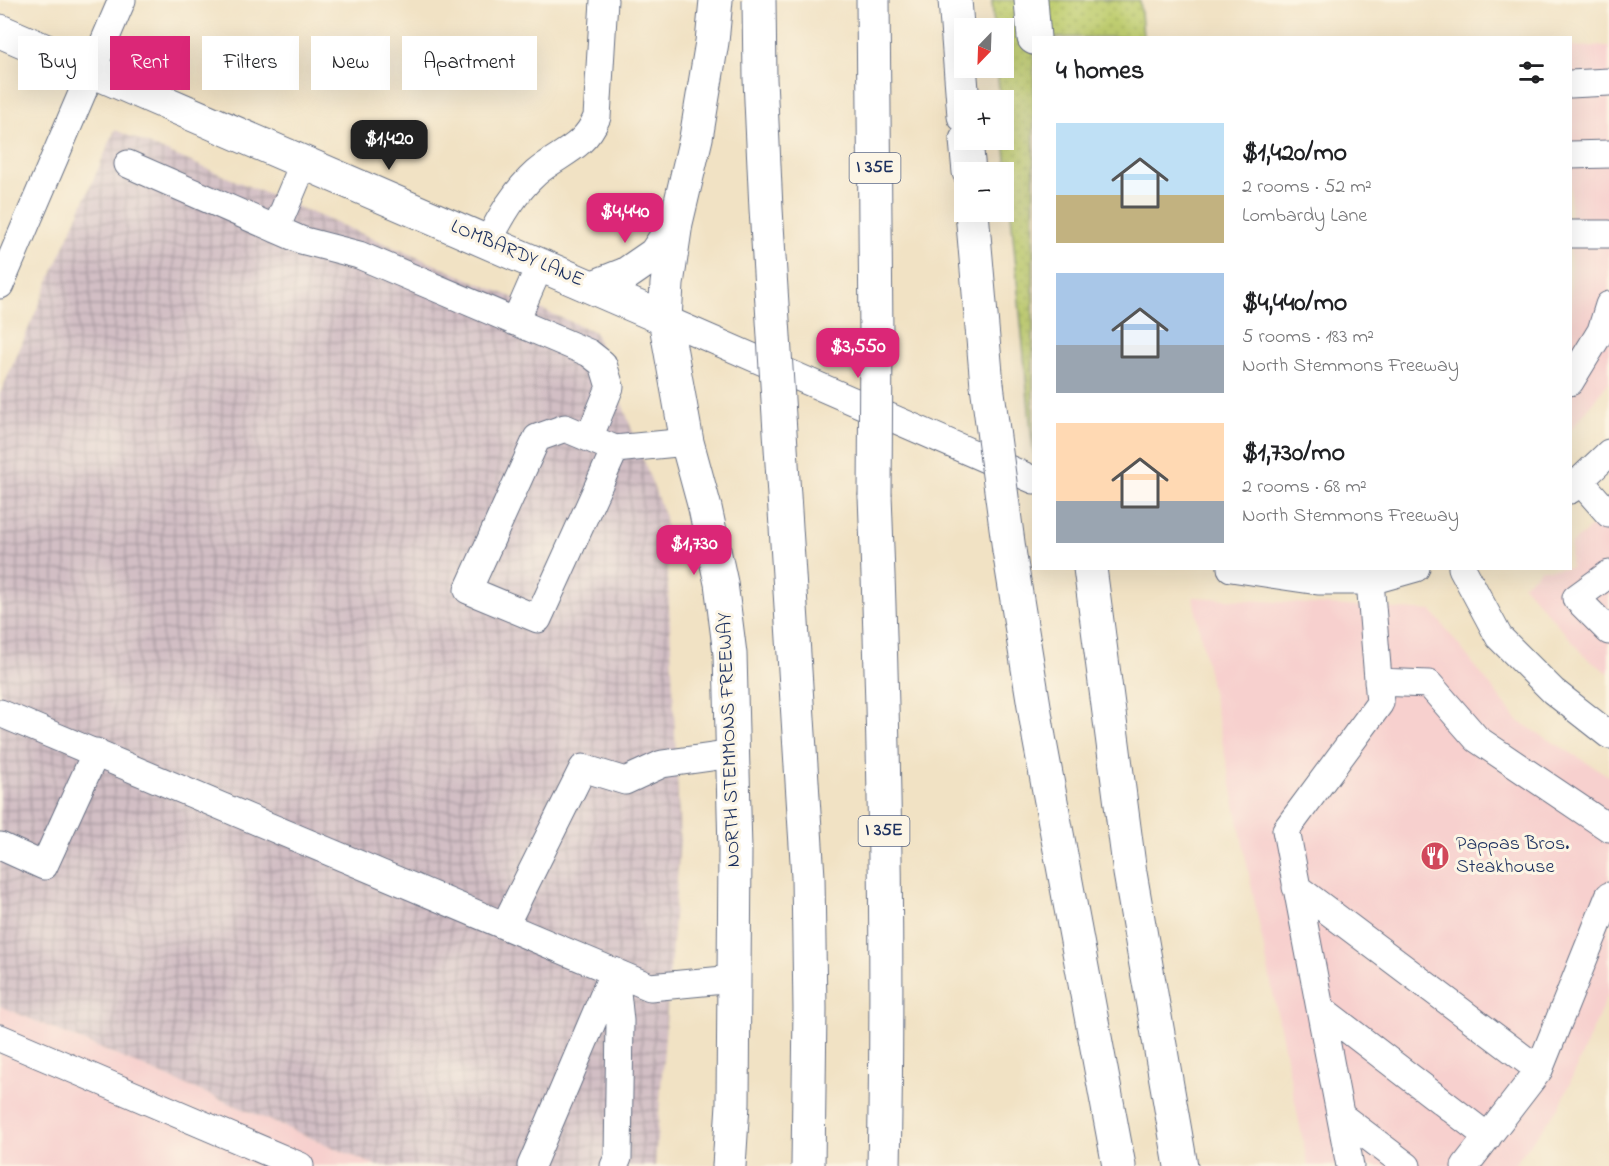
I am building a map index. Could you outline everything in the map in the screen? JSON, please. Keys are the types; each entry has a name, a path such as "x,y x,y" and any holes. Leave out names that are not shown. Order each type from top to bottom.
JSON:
{"main road":[{"name":"NORTH STEMMONS FREEWAY","path":"716,0 712,42 696,138 676,223 667,284 665,319 687,442 722,583 730,654 735,850 735,979 733,1104 729,1166"},
{"path":"759,0 766,209 808,877 810,1009 808,1166"},
{"name":"I 35E","path":"873,0 876,495 883,695 886,1073 884,1166"},
{"path":"955,0 962,90"},
{"path":"1031,0 1034,36"},
{"name":"LOMBARDY LANE","path":"0,31 18,39"},
{"name":"LOMBARDY LANE","path":"98,72 665,319"},
{"path":"973,222 987,385 1009,550 1050,795 1119,1166"},
{"path":"593,287 626,274 655,254 676,223"},
{"path":"1090,570 1130,873 1181,1166"}],"street":[{"path":"98,58 122,0"},
{"path":"488,242 504,209 519,190 538,172 578,145 591,131 597,117 604,0"},
{"path":"1572,84 1609,82"},
{"path":"0,285 84,90"},
{"path":"1572,155 1609,154"},
{"path":"276,229 304,162"},
{"path":"128,164 302,240 359,255 589,353 603,364 610,387 589,438"},
{"path":"1572,234 1609,234"},
{"path":"515,322 540,265"},
{"path":"1572,379 1600,331 1609,305"},
{"name":"LOMBARDY LANE","path":"665,319 1032,479"},
{"path":"615,449 538,619 468,590 537,438 565,428 615,449 687,442"},
{"path":"1609,453 1575,486 1609,514"},
{"path":"1244,570 1318,581 1370,581 1409,570"},
{"path":"1463,570 1499,637 1553,691 1609,735"},
{"path":"1609,574 1576,598 1609,631"},
{"path":"1350,1166 1286,830 1380,703 1370,581"},
{"path":"1378,682 1429,684 1477,740 1609,828"},
{"path":"0,713 650,987 735,979"},
{"path":"0,846 44,866 96,752"},
{"path":"505,925 583,768 626,782 662,764 732,754"},
{"path":"1296,887 1539,1070"},
{"path":"1465,1166 1539,1070 1609,896"},
{"path":"531,1166 614,971"},
{"path":"614,971 620,1021 618,1158 614,1166"},
{"path":"1320,1008 1488,1137"},
{"path":"0,1038 300,1166"},
{"path":"1341,1116 1407,1166"}],"shaded area":[{"path":"1609,46 1609,382 1572,429 1572,47"},
{"path":"115,130 595,332 665,517 680,840 655,1166 377,1166 0,1006 0,394"},
{"path":"1609,512 1609,673 1588,659 1523,585 1541,570 1572,570 1572,543"},
{"path":"1193,597 1432,611 1518,721 1609,776 1609,992 1560,1106 1513,1166 1308,1166"},
{"path":"0,1006 377,1166 0,1166"}],"green space":[{"path":"992,0 1140,0 1143,36 1032,36 1032,443 1012,222 1014,222 1014,162 1006,162 1005,150 1014,150 1014,90 999,90 998,78 1014,78 1014,18 993,18"}],"place":[{"name":"Pappas Bros. Steakhouse","path":"1435,856"}]}
